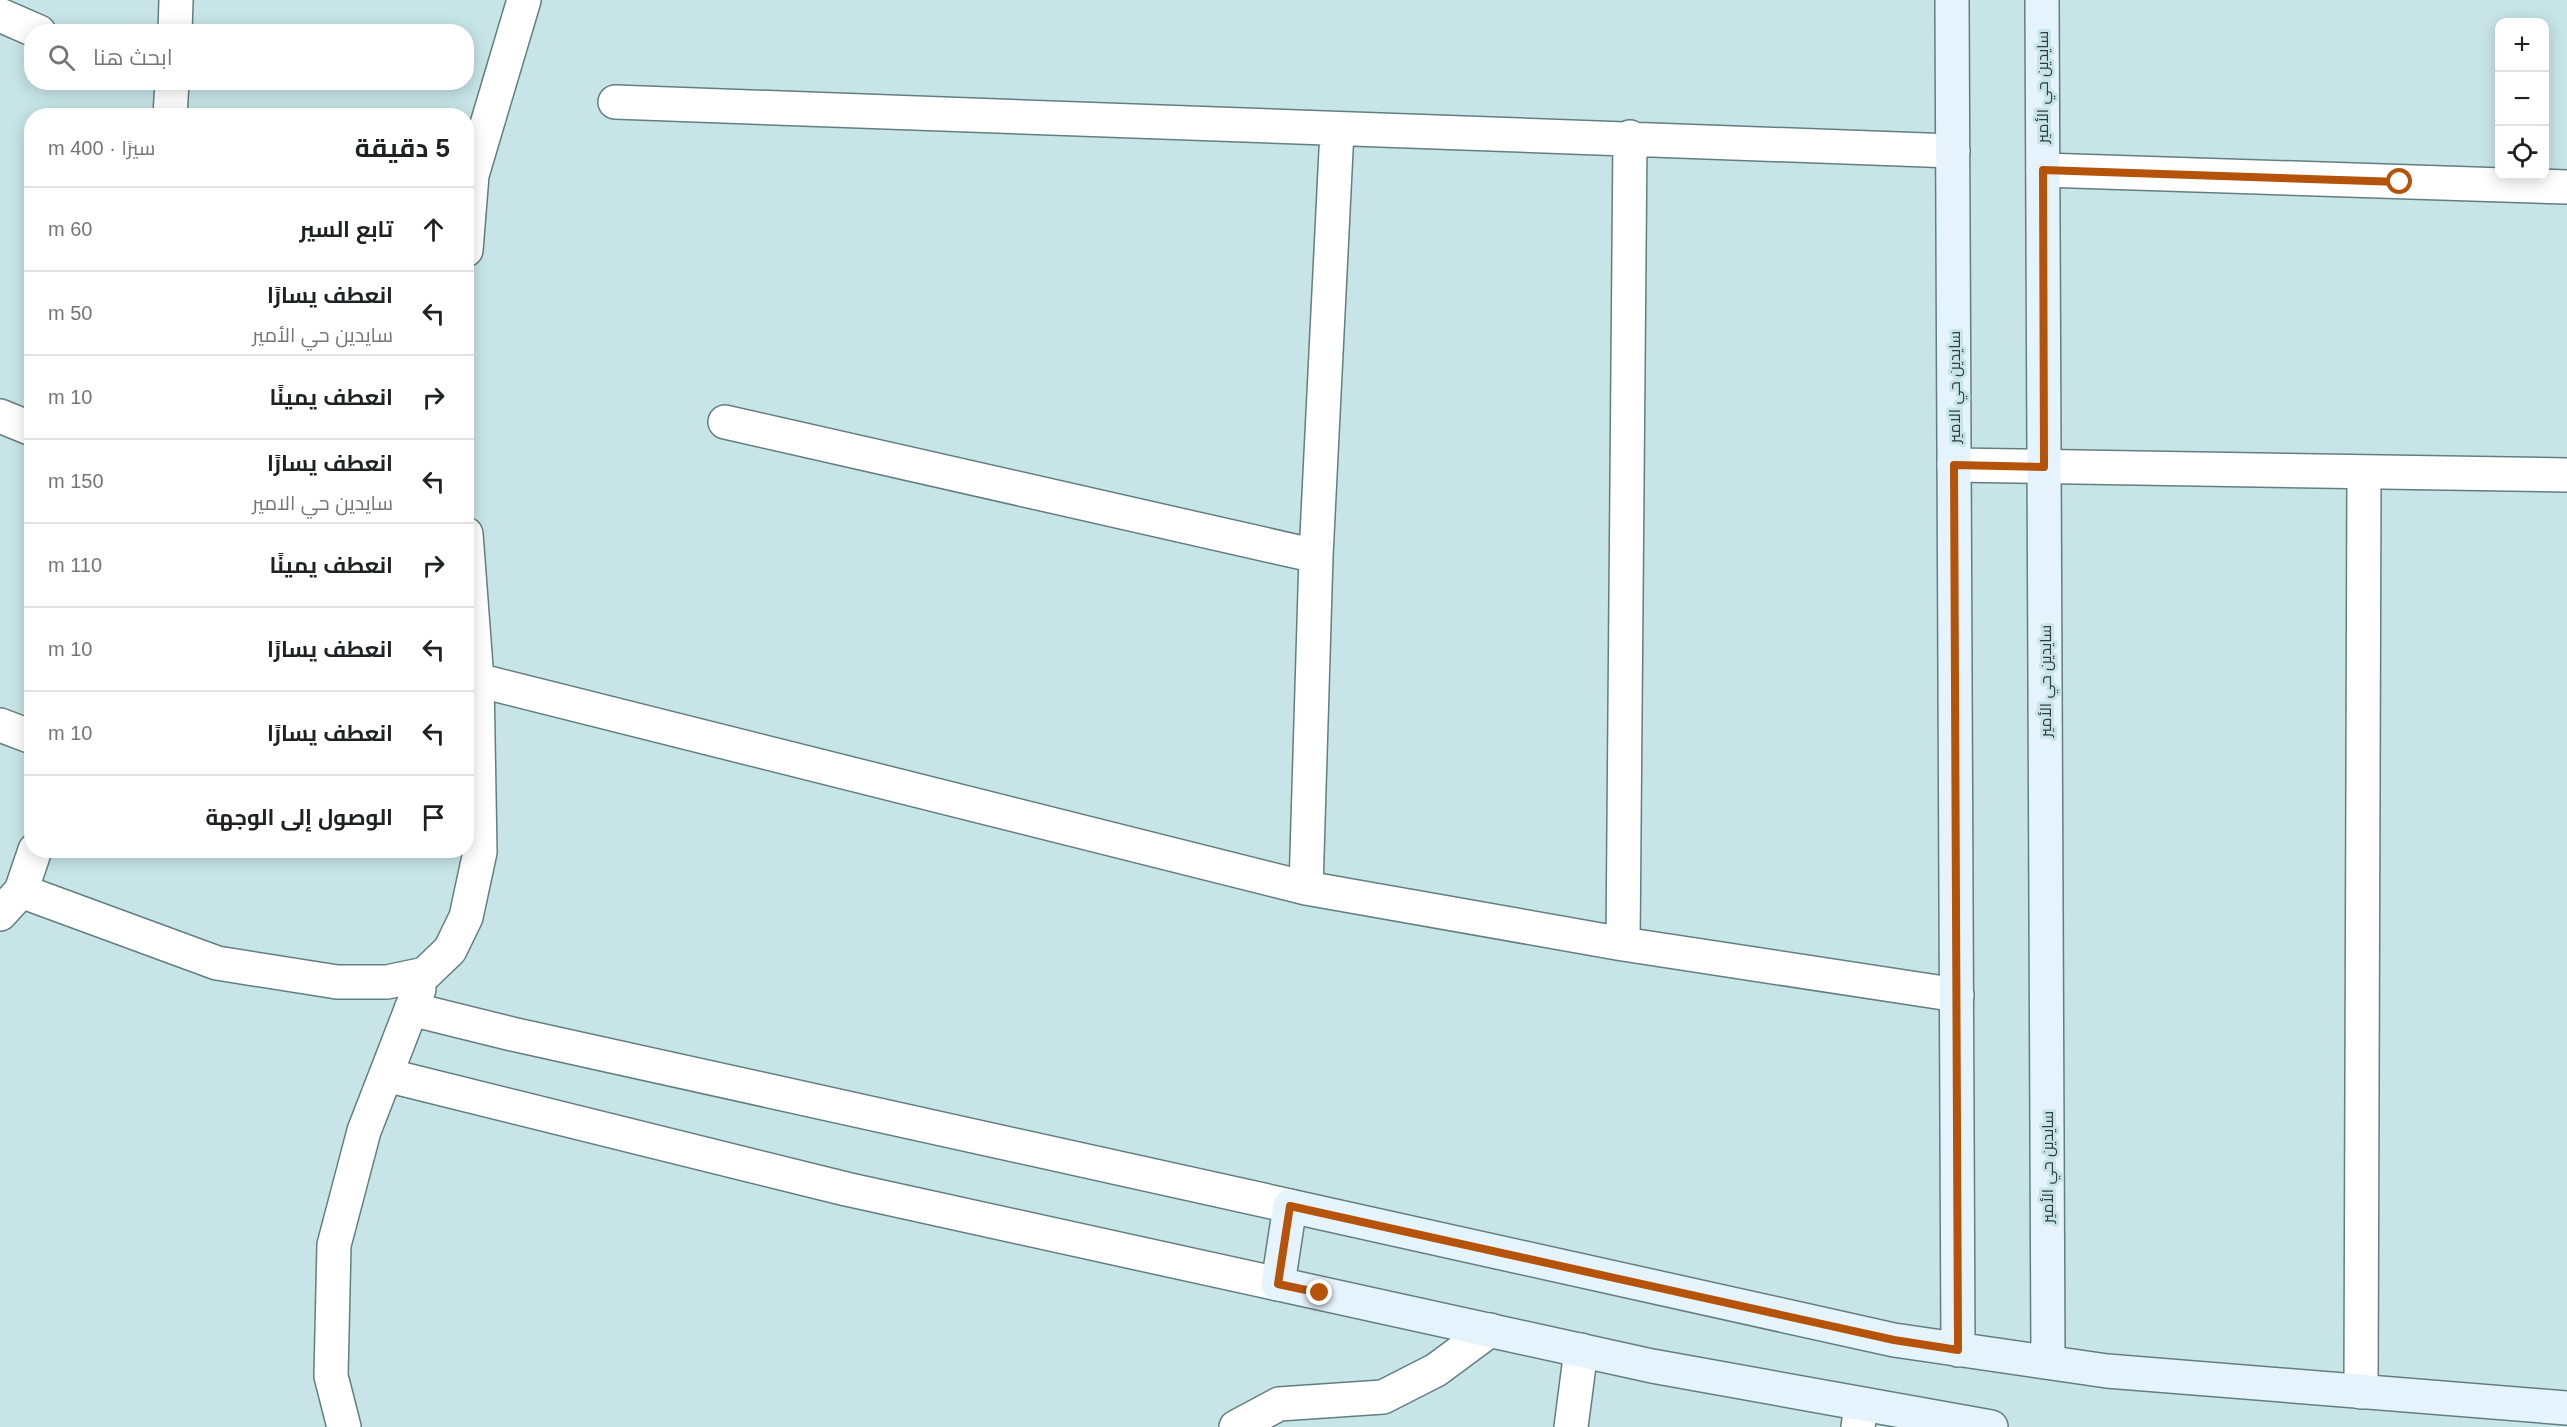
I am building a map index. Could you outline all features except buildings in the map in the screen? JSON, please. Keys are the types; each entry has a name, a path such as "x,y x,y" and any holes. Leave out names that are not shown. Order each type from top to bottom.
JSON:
{"main road":[{"name":"سايدين حي الامير","path":"1952,0 1958,1350"},
{"name":"سايدين حي الأمير","path":"2042,0 2048,1362"},
{"path":"1991,1427 1860,1416 1581,1350 1278,1284 1290,1206 1894,1340 2108,1371 2567,1408"}],"street":[{"path":"175,24 176,0"},
{"path":"474,168 524,0"},
{"path":"0,15 24,25"},
{"path":"615,102 1337,130 1630,137 1953,151"},
{"path":"1306,888 1316,556 1337,130"},
{"path":"1623,944 1630,137"},
{"path":"2043,170 2567,187"},
{"path":"0,416 24,426"},
{"path":"725,422 1316,556"},
{"path":"1954,465 2567,475"},
{"path":"2361,1392 2364,472"},
{"path":"344,1427 331,1376 334,1245 364,1131 425,974 450,950 466,917 480,852 477,680 474,640"},
{"path":"477,680 1306,888 1623,944 1957,995"},
{"path":"0,725 24,734"},
{"path":"31,858 10,903 217,963 337,982 387,982 425,974"},
{"path":"411,1009 512,1034 1290,1206"},
{"path":"386,1076 846,1189 1278,1284"},
{"path":"1236,1427 1279,1404 1383,1397 1436,1370 1490,1330"},
{"path":"1571,1427 1581,1350"}],"route":[{"path":"1320,1293 1278,1284 1290,1206 1894,1340 1958,1350 1954,465 2044,467 2043,170 2400,182"}]}
